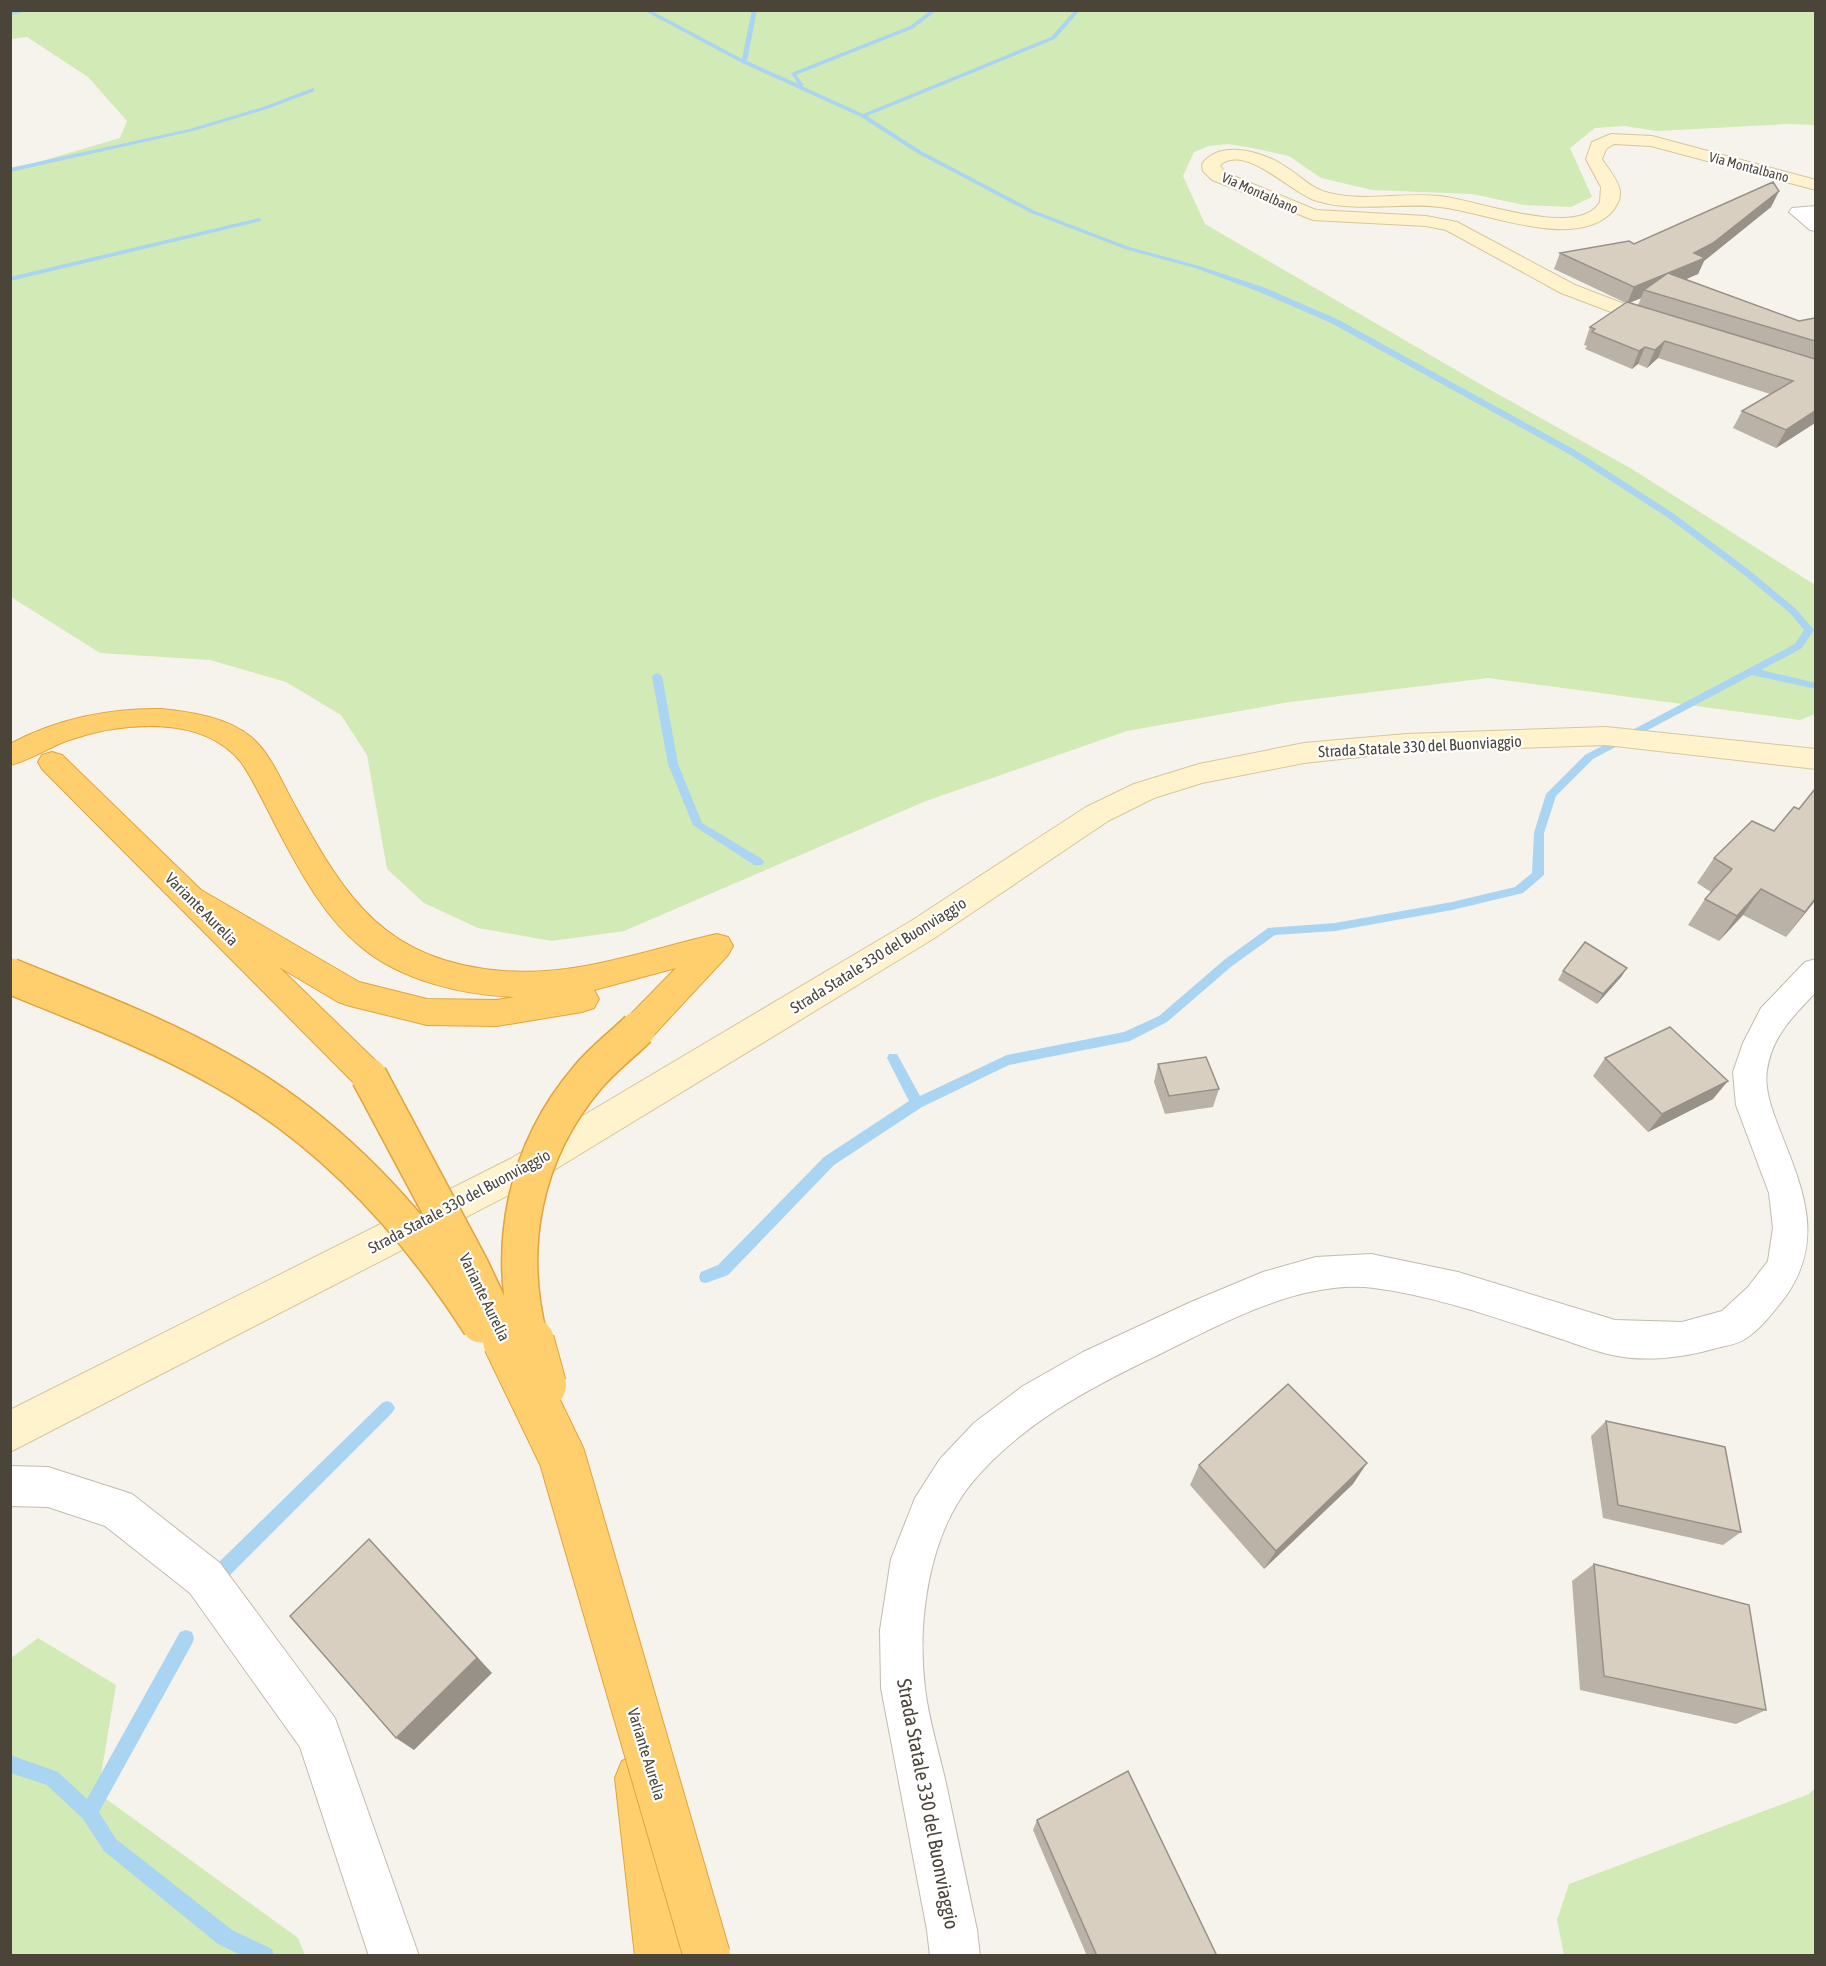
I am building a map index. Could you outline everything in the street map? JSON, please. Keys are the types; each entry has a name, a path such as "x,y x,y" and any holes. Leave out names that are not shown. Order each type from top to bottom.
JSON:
{"highway":[{"path":"10,756 62,734 95,724 135,718 184,721 224,734 240,744 253,757 302,846 349,916 390,950 447,974 510,984 576,981 717,946"},
{"name":"Variante Aurelia","path":"52,762 369,1076 471,1267 562,1457 707,1956"},
{"path":"192,899 350,993 427,1012 497,1013 583,999 717,946"},
{"path":"562,1457 520,1292 519,1229 533,1175 554,1127 588,1077 638,1029 717,946"},
{"path":"10,976 164,1041 250,1086 312,1130 391,1204 459,1293 562,1457"},
{"path":"628,1689 660,1956"}],"street":[{"name":"Via Montalbano","path":"1681,331 1599,303 1568,289 1451,226 1426,221 1326,217 1303,213 1218,176 1212,171 1210,164 1216,159 1232,156 1256,159 1280,171 1302,189 1328,199 1441,201 1515,219 1556,222 1593,219 1600,216 1605,209 1611,196 1611,189 1594,159 1598,146 1611,139 1652,141 1815,184"},
{"path":"1815,211 1798,212 1815,226"},
{"name":"Strada Statale 330 del Buonviaggio","path":"10,1432 523,1170 922,930 1097,814 1144,791 1200,774 1304,753 1407,743 1606,736 1815,759"},
{"name":"Strada Statale 330 del Buonviaggio","path":"955,1956 952,1930 903,1688 902,1630 912,1559 930,1513 954,1473 988,1437 1038,1399 1097,1365 1235,1301 1276,1284 1316,1274 1371,1271 1458,1288 1615,1338 1682,1340 1733,1326 1761,1299 1785,1267 1791,1228 1787,1193 1753,1105 1750,1072 1759,1043 1772,1017 1815,971"},
{"path":"10,1486 48,1487 117,1509 205,1578 319,1734 394,1956"}],"green space":[{"path":"11,10 1815,11 1815,125 1788,124 1657,131 1624,126 1595,128 1570,148 1592,197 1571,207 1524,205 1472,194 1372,190 1321,178 1289,156 1228,144 1209,146 1194,152 1183,176 1205,224 1487,388 1632,469 1815,585 1815,714 1800,720 1488,678 1290,702 1127,731 926,801 624,931 552,941 478,928 424,903 387,869 367,755 341,715 286,682 210,660 100,653 11,597 11,170 120,138 127,121 88,77 27,37 11,39"},
{"path":"38,1638 116,1685 98,1793 298,1938 305,1955 11,1955 11,1658"},
{"path":"1815,1788 1815,1955 1564,1955 1557,1920 1569,1884 1809,1794"}],"building":[{"path":"1773,182 1779,191 1713,243 1694,253 1705,258 1634,287 1560,253 1629,241 1634,244"},
{"path":"1668,273 1799,321 1815,318 1815,341 1644,290"},
{"path":"1627,302 1815,359 1815,411 1786,430 1742,411 1793,381 1665,341 1655,350 1645,347 1639,351 1592,332 1595,329 1590,327"},
{"path":"1815,789 1815,899 1805,912 1761,889 1737,916 1705,899 1732,869 1714,858 1752,821 1774,831 1794,807 1799,809"},
{"path":"1585,942 1627,968 1603,994 1563,971"},
{"path":"1670,1027 1728,1081 1662,1114 1605,1058"},
{"path":"1206,1057 1219,1089 1169,1096 1158,1064"},
{"path":"1288,1384 1367,1463 1276,1551 1199,1465"},
{"path":"1606,1421 1725,1447 1741,1532 1618,1505"},
{"path":"369,1539 477,1658 396,1738 290,1616"},
{"path":"1594,1564 1749,1605 1766,1710 1604,1676"},
{"path":"1128,1771 1217,1956 1097,1956 1037,1820"}],"waterway":[{"path":"10,14 30,10"},
{"path":"645,10 744,62"},
{"path":"744,62 755,10"},
{"path":"801,85 793,74 912,27 935,10"},
{"path":"863,116 1053,38 1078,10"},
{"path":"744,62 863,116"},
{"path":"10,170 191,130 265,108 313,90"},
{"path":"863,116 919,152 1033,212 1127,248 1197,267 1260,289 1334,321 1572,452 1670,515 1746,572 1793,611 1809,630 1799,646 1751,671"},
{"path":"10,279 259,220"},
{"path":"917,1103 1007,1060 1126,1037 1163,1019 1228,963 1272,931 1335,927 1452,906 1519,890 1538,875 1539,833 1551,794 1589,757 1751,671"},
{"path":"1751,671 1816,686"},
{"path":"657,676 673,764 698,825 758,862"},
{"path":"893,1058 917,1103"},
{"path":"706,1277 723,1270 829,1161 917,1103"},
{"path":"223,1570 387,1408"},
{"path":"89,1813 186,1638"},
{"path":"10,1764 52,1778 89,1813"},
{"path":"89,1813 110,1845 225,1937 265,1956"}]}
